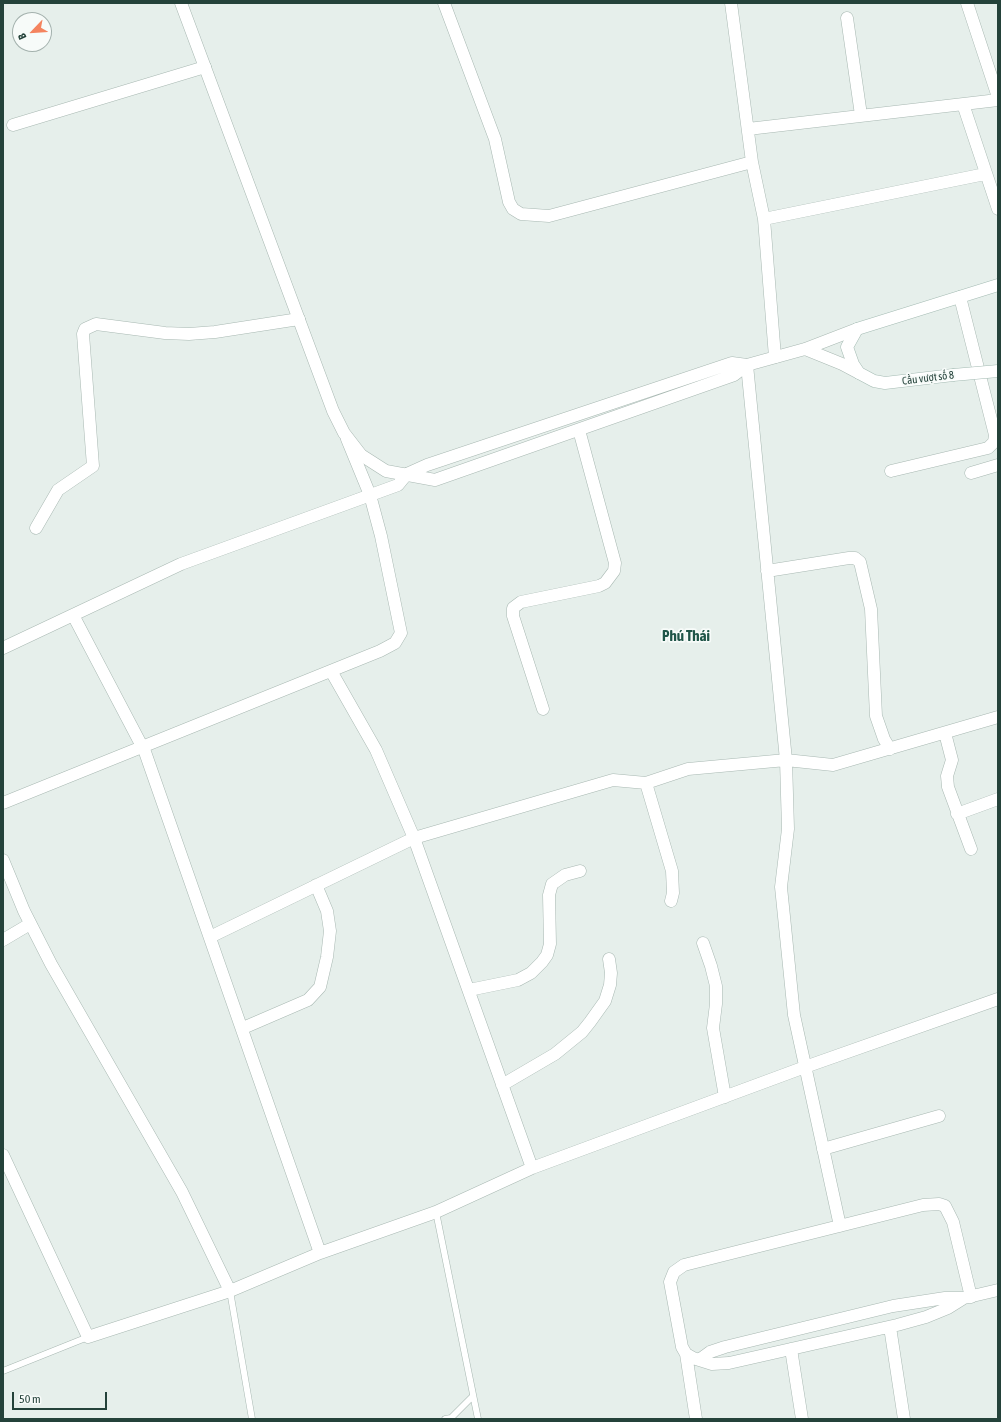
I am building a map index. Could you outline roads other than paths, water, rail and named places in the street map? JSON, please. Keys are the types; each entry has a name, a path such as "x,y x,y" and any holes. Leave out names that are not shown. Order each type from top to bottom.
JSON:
{"street":[{"path":"3,803 331,671 395,643 400,633 381,536 370,495 333,411 181,3"},
{"path":"444,3 496,139 509,202 513,209 521,214 549,216 752,162"},
{"path":"731,3 752,162 764,219 775,357"},
{"path":"748,129 998,99 967,3"},
{"path":"847,18 861,115"},
{"path":"13,126 205,67"},
{"path":"963,104 985,174 998,209"},
{"path":"764,219 985,174"},
{"path":"344,433 361,455 386,471 435,480 734,375 747,365 805,349 857,329 998,284"},
{"path":"891,470 988,448 994,442 996,435 960,297"},
{"path":"36,528 58,490 93,466 83,334 85,329 96,324 165,333 189,334 215,332 298,318"},
{"path":"857,329 847,346 851,360 859,373"},
{"name":"Cầu vượt số 8","path":"805,349 842,364 874,381 886,383 998,371"},
{"path":"3,648 180,564 398,485 407,474 427,466 732,363 747,365"},
{"path":"747,365 786,760 788,829 781,887 794,1015 840,1226"},
{"path":"543,709 513,616 513,608 521,602 599,586 606,583 614,571 615,563 579,430"},
{"path":"971,473 998,465"},
{"path":"767,571 849,558 855,558 860,562 871,609 876,716 884,739 890,749"},
{"path":"73,615 141,747 145,752 320,1253"},
{"path":"331,671 376,750 414,838 532,1168"},
{"path":"210,937 414,838 613,780 646,783 688,769 786,760 833,765 998,717"},
{"path":"945,733 952,760 947,782 972,850"},
{"path":"646,783 672,871 673,893 671,901"},
{"path":"958,814 998,798"},
{"path":"3,860 30,924 51,964 182,1192 230,1291"},
{"path":"469,990 518,980 531,973 542,962 547,955 550,944 549,895 552,884 565,875 580,871"},
{"path":"242,1028 308,1000 320,987 327,957 330,932 327,910 316,885"},
{"path":"3,940 30,924"},
{"path":"703,943 716,986 716,1004 713,1028 725,1097"},
{"path":"502,1085 555,1054 582,1032 605,1001 610,985 611,973 609,959"},
{"path":"3,1155 88,1336 230,1291 320,1253 436,1212 532,1168 805,1067 998,999"},
{"path":"823,1149 939,1116"},
{"path":"696,1419 686,1354 682,1347 670,1282 674,1272 684,1265 923,1205 939,1204 945,1206 953,1222 967,1297"},
{"path":"699,1360 710,1352 726,1347 893,1306 937,1298 967,1297 998,1290"},
{"path":"686,1354 712,1364 729,1363 890,1327 926,1317 948,1308 967,1297"},
{"path":"890,1327 904,1419"},
{"path":"790,1349 802,1419"}],"lane":[{"path":"436,1212 478,1419"},
{"path":"230,1291 252,1419"},
{"path":"3,1371 88,1336"},
{"path":"445,1419 451,1418 473,1396"}],"district":[{"name":"Phú Thái","path":"686,636"}]}
